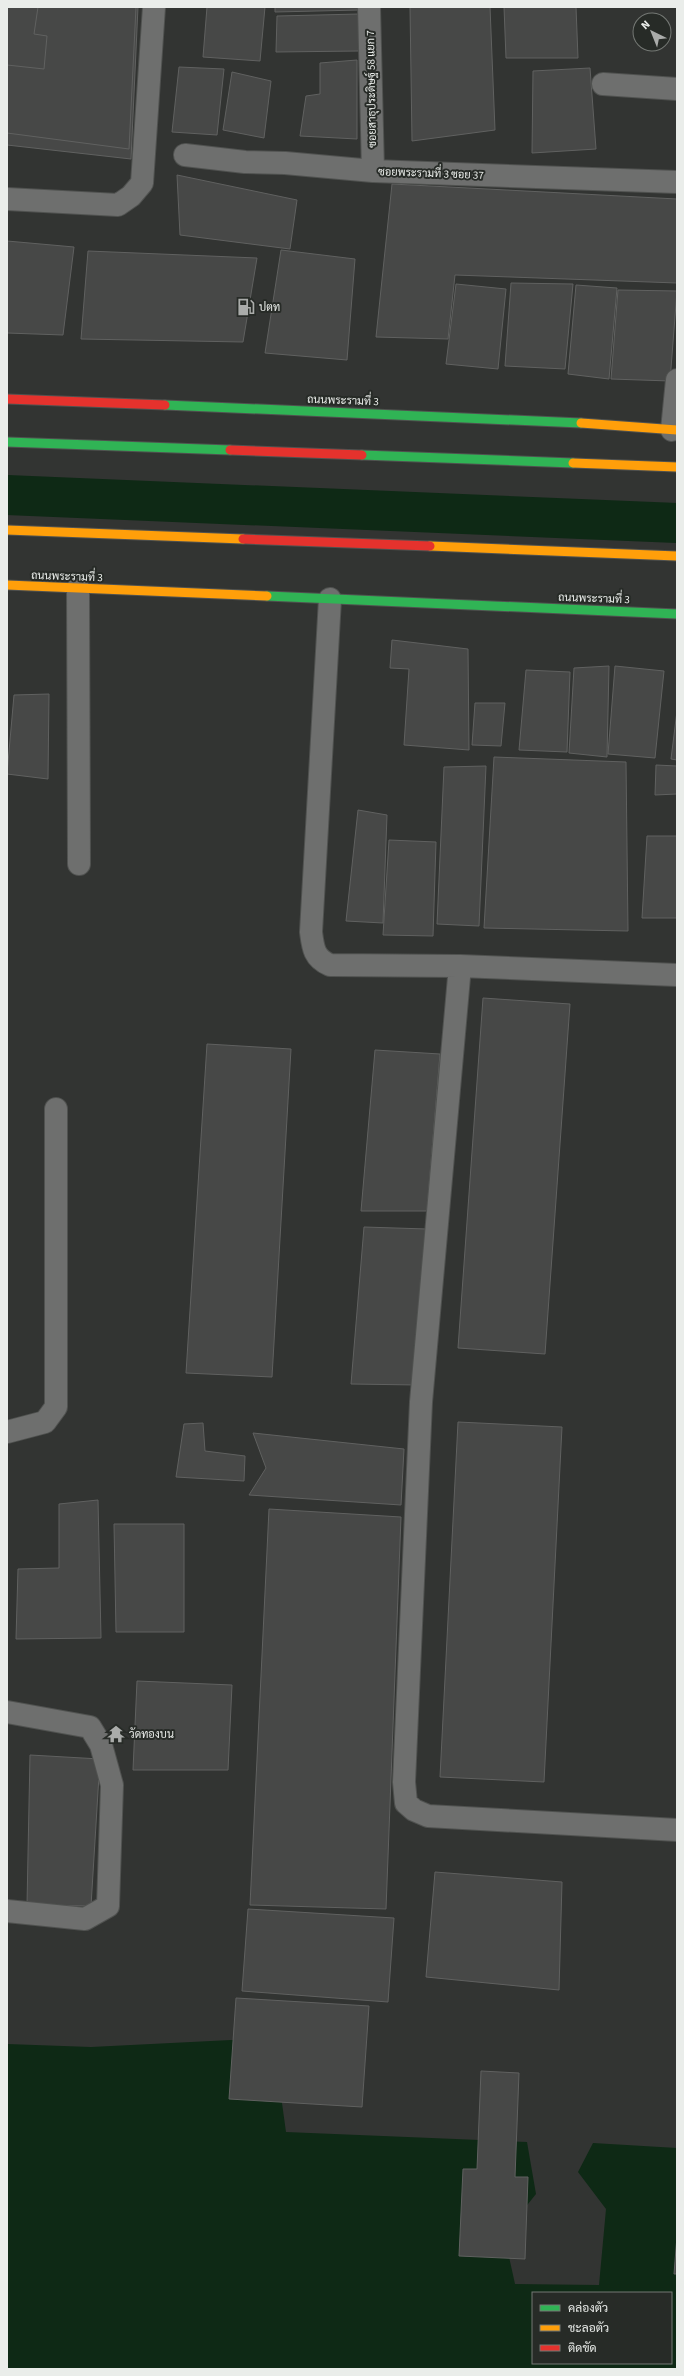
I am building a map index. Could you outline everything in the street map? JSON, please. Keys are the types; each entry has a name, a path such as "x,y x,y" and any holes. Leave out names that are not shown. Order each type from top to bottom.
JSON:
{"main road":[{"name":"ถนนพระรามที่ 3","path":"7,399 550,421 675,430"},
{"path":"7,442 677,467"},
{"path":"7,530 677,556"},
{"name":"ถนนพระรามที่ 3","path":"7,585 677,614"}],"street":[{"path":"7,199 118,205 131,196 142,183 154,7"},
{"name":"ซอยสาธุประดิษฐ์ 58 แยก 7","path":"369,7 373,171"},
{"path":"603,84 677,89"},
{"name":"ซอยพระรามที่ 3 ซอย 37","path":"185,155 245,162 286,163 373,171 677,182"},
{"path":"675,430 677,380"},
{"path":"78,588 79,864"},
{"path":"330,599 311,932 313,951 320,961 330,965 460,966 677,975"},
{"path":"460,966 421,1402 404,1782 406,1803 414,1810 428,1816 677,1830"},
{"path":"7,1432 45,1422 56,1407 56,1109"},
{"path":"7,1712 90,1727 102,1745 112,1785 108,1906 85,1919 7,1911"}],"shaded area":[{"path":"273,2038 286,2132 527,2142 536,2194 504,2234 515,2284 599,2285 606,2209 578,2172 593,2143 677,2148 677,2369 7,2369 7,2044 91,2047"}],"building":[{"path":"7,7 138,7 131,159 7,145"},
{"path":"38,7 136,7 129,149 7,133 7,65 44,69 47,36 34,34"},
{"path":"207,7 265,7 260,61 203,57"},
{"path":"275,7 360,7 360,10 275,12"},
{"path":"410,7 490,7 495,130 412,141"},
{"path":"504,7 576,7 578,58 506,58"},
{"path":"359,14 359,51 276,52 277,16"},
{"path":"357,60 357,139 300,136 306,96 320,94 320,63"},
{"path":"179,67 224,69 217,135 172,132"},
{"path":"590,68 596,149 532,153 533,71"},
{"path":"232,72 271,81 264,138 223,130"},
{"path":"177,175 297,200 290,249 180,235"},
{"path":"392,184 677,199 677,283 455,275 448,339 376,337"},
{"path":"7,241 74,247 63,335 7,333"},
{"path":"281,250 355,259 347,360 265,353"},
{"path":"88,251 257,258 243,342 81,339"},
{"path":"511,283 573,284 565,369 505,366"},
{"path":"456,284 506,289 498,369 446,364"},
{"path":"576,285 617,288 609,379 568,374"},
{"path":"618,290 677,291 670,381 611,379"},
{"path":"392,640 468,649 469,750 404,745 409,669 390,668"},
{"path":"609,666 607,757 569,753 574,668"},
{"path":"615,666 664,671 655,758 608,754"},
{"path":"526,670 570,672 567,752 519,750"},
{"path":"49,694 48,779 7,774 14,695"},
{"path":"475,703 505,703 501,746 472,745"},
{"path":"677,711 677,760 671,759"},
{"path":"494,757 626,762 628,931 484,928"},
{"path":"656,765 677,766 677,794 655,795"},
{"path":"486,766 479,926 437,924 444,767"},
{"path":"358,810 387,815 383,923 346,921"},
{"path":"647,836 677,836 677,918 642,918"},
{"path":"389,840 436,842 433,936 383,935"},
{"path":"483,998 570,1004 545,1354 458,1348"},
{"path":"207,1044 291,1049 272,1377 186,1373"},
{"path":"375,1050 440,1054 427,1211 361,1211"},
{"path":"364,1227 427,1229 417,1385 351,1384"},
{"path":"458,1422 562,1427 544,1782 440,1777"},
{"path":"203,1423 205,1451 245,1456 244,1481 176,1477 184,1424"},
{"path":"253,1433 404,1449 401,1505 249,1495 266,1468"},
{"path":"98,1500 101,1638 16,1639 18,1569 59,1568 59,1504"},
{"path":"269,1509 401,1517 386,1909 250,1905"},
{"path":"114,1524 184,1524 184,1632 116,1632"},
{"path":"137,1681 232,1685 228,1770 133,1770"},
{"path":"30,1755 100,1759 91,1906 27,1905"},
{"path":"435,1872 562,1882 559,1990 426,1977"},
{"path":"248,1909 394,1918 388,2002 242,1991"},
{"path":"236,1998 369,2006 362,2107 229,2099"},
{"path":"481,2071 519,2073 515,2177 528,2177 525,2259 459,2256 463,2169 477,2169"},
{"path":"677,2236 677,2274 674,2274"}],"waterway":[{"path":"7,495 677,523"}],"traffic: fast":[{"path":"165,405 581,423"},
{"path":"7,442 230,450"},
{"path":"362,455 573,463"},
{"path":"267,596 677,614"}],"traffic: slow":[{"path":"581,423 677,430"},
{"path":"573,463 677,467"},
{"path":"7,530 243,539"},
{"path":"430,546 677,556"},
{"path":"7,585 267,596"}],"traffic: jam":[{"path":"7,399 165,405"},
{"path":"230,450 362,455"},
{"path":"243,539 430,546"}],"place":[{"name":"ปตท","path":"246,307"},
{"name":"วัดทองบน","path":"116,1734"}]}
